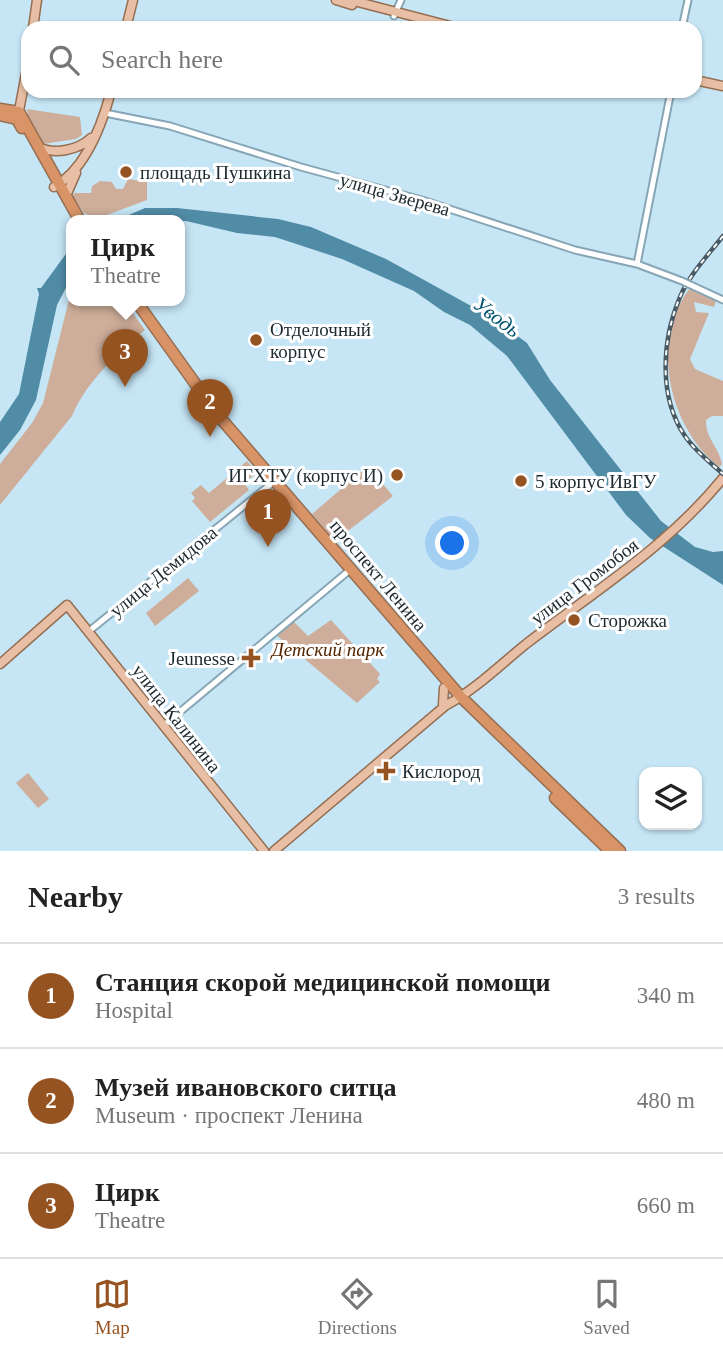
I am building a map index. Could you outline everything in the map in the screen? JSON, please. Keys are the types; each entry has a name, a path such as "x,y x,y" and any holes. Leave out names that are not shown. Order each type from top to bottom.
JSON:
{"highway":[{"path":"0,108 18,116 36,145 70,215"},
{"path":"0,116 18,116"},
{"path":"18,116 57,186 77,215"},
{"name":"проспект Ленина","path":"133,306 213,417 349,571 444,688 620,851"},
{"name":"проспект Ленина","path":"140,306 216,414 458,699 610,851"}],"main road":[{"path":"34,21 37,0"},
{"path":"128,21 133,0"},
{"path":"336,0 427,21"},
{"path":"350,0 396,14"},
{"path":"702,82 723,86"},
{"path":"18,116 21,98"},
{"path":"66,196 105,113 109,98"},
{"path":"36,145 46,150 75,149 86,143 97,130"},
{"path":"57,186 81,160"},
{"name":"улица Громобоя","path":"274,851 361,776 654,548 680,525 723,478"},
{"name":"улица Калинина","path":"0,664 67,605 266,851"},
{"path":"443,704 444,688"},
{"name":"улица Громобоя","path":"266,851 443,704 458,699"}],"street":[{"path":"396,14 401,0"},
{"path":"684,21 688,0"},
{"path":"637,264 670,98"},
{"name":"улица Зверева","path":"105,113 170,126 301,167 422,200 575,250 637,264 723,300"},
{"name":"улица Демидова","path":"88,632 271,484"},
{"path":"163,726 349,571"}],"green space":[{"path":"27,109 80,117 82,135 76,139 43,144"},
{"path":"128,179 147,182 147,200 107,215 88,215 73,197 74,193 91,193 92,186 100,181 112,182 116,189 123,189"},
{"path":"690,288 716,301 714,307 694,302 696,312 709,313 690,359 695,369 723,381 723,416 712,416 706,420 708,432 722,464 719,467 702,450 688,430 670,383 670,333 677,309"},
{"path":"67,306 128,306 145,330 94,380 72,416 0,505 0,464 32,423 43,403"},
{"path":"247,461 257,473 244,483 249,490 210,522 192,501 195,498 191,493 201,485 209,493"},
{"path":"368,466 393,496 335,541 312,514"},
{"path":"188,578 199,591 155,626 146,613"},
{"name":"Детский парк","path":"292,620 308,636 331,620 380,674 377,679 380,682 357,703 275,634"},
{"path":"28,773 49,799 38,808 16,783"}],"water":[{"name":"Уводь","path":"145,208 177,208 278,219 311,227 386,259 493,318 527,343 550,380 661,521 695,547 713,552 723,551 723,585 650,538 626,515 507,356 470,325 444,312 414,291 342,259 275,237 237,233 185,221 185,215 129,215"},
{"path":"66,254 66,288 57,305 36,400 20,430 0,455 0,422 19,394 39,294 37,288 41,288"}],"railway":[{"path":"723,236 694,273 680,297 669,331 666,368 670,404 676,421 693,447 723,474"}],"place":[{"name":"площадь Пушкина","path":"126,172"},
{"name":"Отделочный корпус","path":"256,340"},
{"name":"Цирк","path":"125,387"},
{"name":"Музей ивановского ситца","path":"210,437"},
{"name":"ИГХТУ (корпус И)","path":"397,475"},
{"name":"5 корпус ИвГУ","path":"521,481"},
{"name":"Станция скорой медицинской помощи","path":"268,547"},
{"name":"Сторожка","path":"574,620"},
{"name":"Jeunesse","path":"251,658"},
{"name":"Кислород","path":"386,771"}]}
